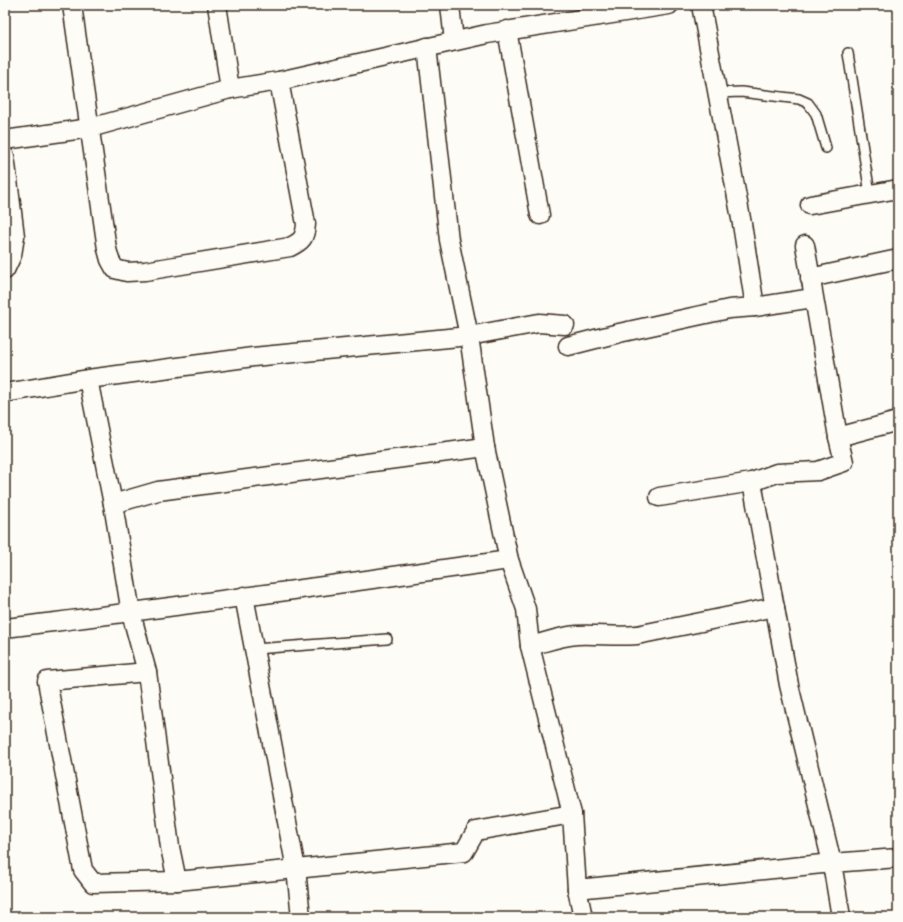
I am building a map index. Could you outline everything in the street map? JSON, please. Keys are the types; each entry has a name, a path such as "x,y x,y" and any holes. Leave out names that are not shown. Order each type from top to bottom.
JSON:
{"street":[{"path":"72,5 107,249 110,260 115,269 127,272 145,271 290,247 300,242 305,234 306,224 279,81"},
{"path":"218,5 230,89"},
{"path":"450,5 454,41"},
{"path":"5,140 90,128 230,89 279,81 508,30 577,12 669,5"},
{"path":"701,5 742,224 755,307"},
{"path":"508,30 540,215"},
{"path":"427,47 449,240 469,336 485,447 509,560 526,609 530,646 572,814 577,889 583,917"},
{"path":"5,156 15,236 12,255 5,270"},
{"path":"810,205 898,188"},
{"path":"659,497 752,482 777,473 818,471 844,462 838,437 813,298 805,245"},
{"path":"810,278 898,259"},
{"path":"568,346 619,333 729,309 755,307 813,298"},
{"path":"5,393 88,379 253,357 469,336 539,323 566,325"},
{"path":"88,379 113,504 131,613 147,672 170,847 177,881"},
{"path":"838,437 898,422"},
{"path":"113,504 158,491 485,447"},
{"path":"752,482 789,685 832,863 841,917"},
{"path":"5,628 131,613 509,560"},
{"path":"244,596 296,869 301,917"},
{"path":"530,646 562,637 577,635 618,637 637,635 775,607"},
{"path":"147,672 48,681 83,870 94,884 177,881 464,852 476,831 572,814"},
{"path":"577,889 832,863 898,858"}],"lane":[{"path":"848,53 870,194"},
{"path":"717,93 742,92 763,96 799,99 808,102 816,114 826,148"},
{"path":"255,650 387,639"}]}
